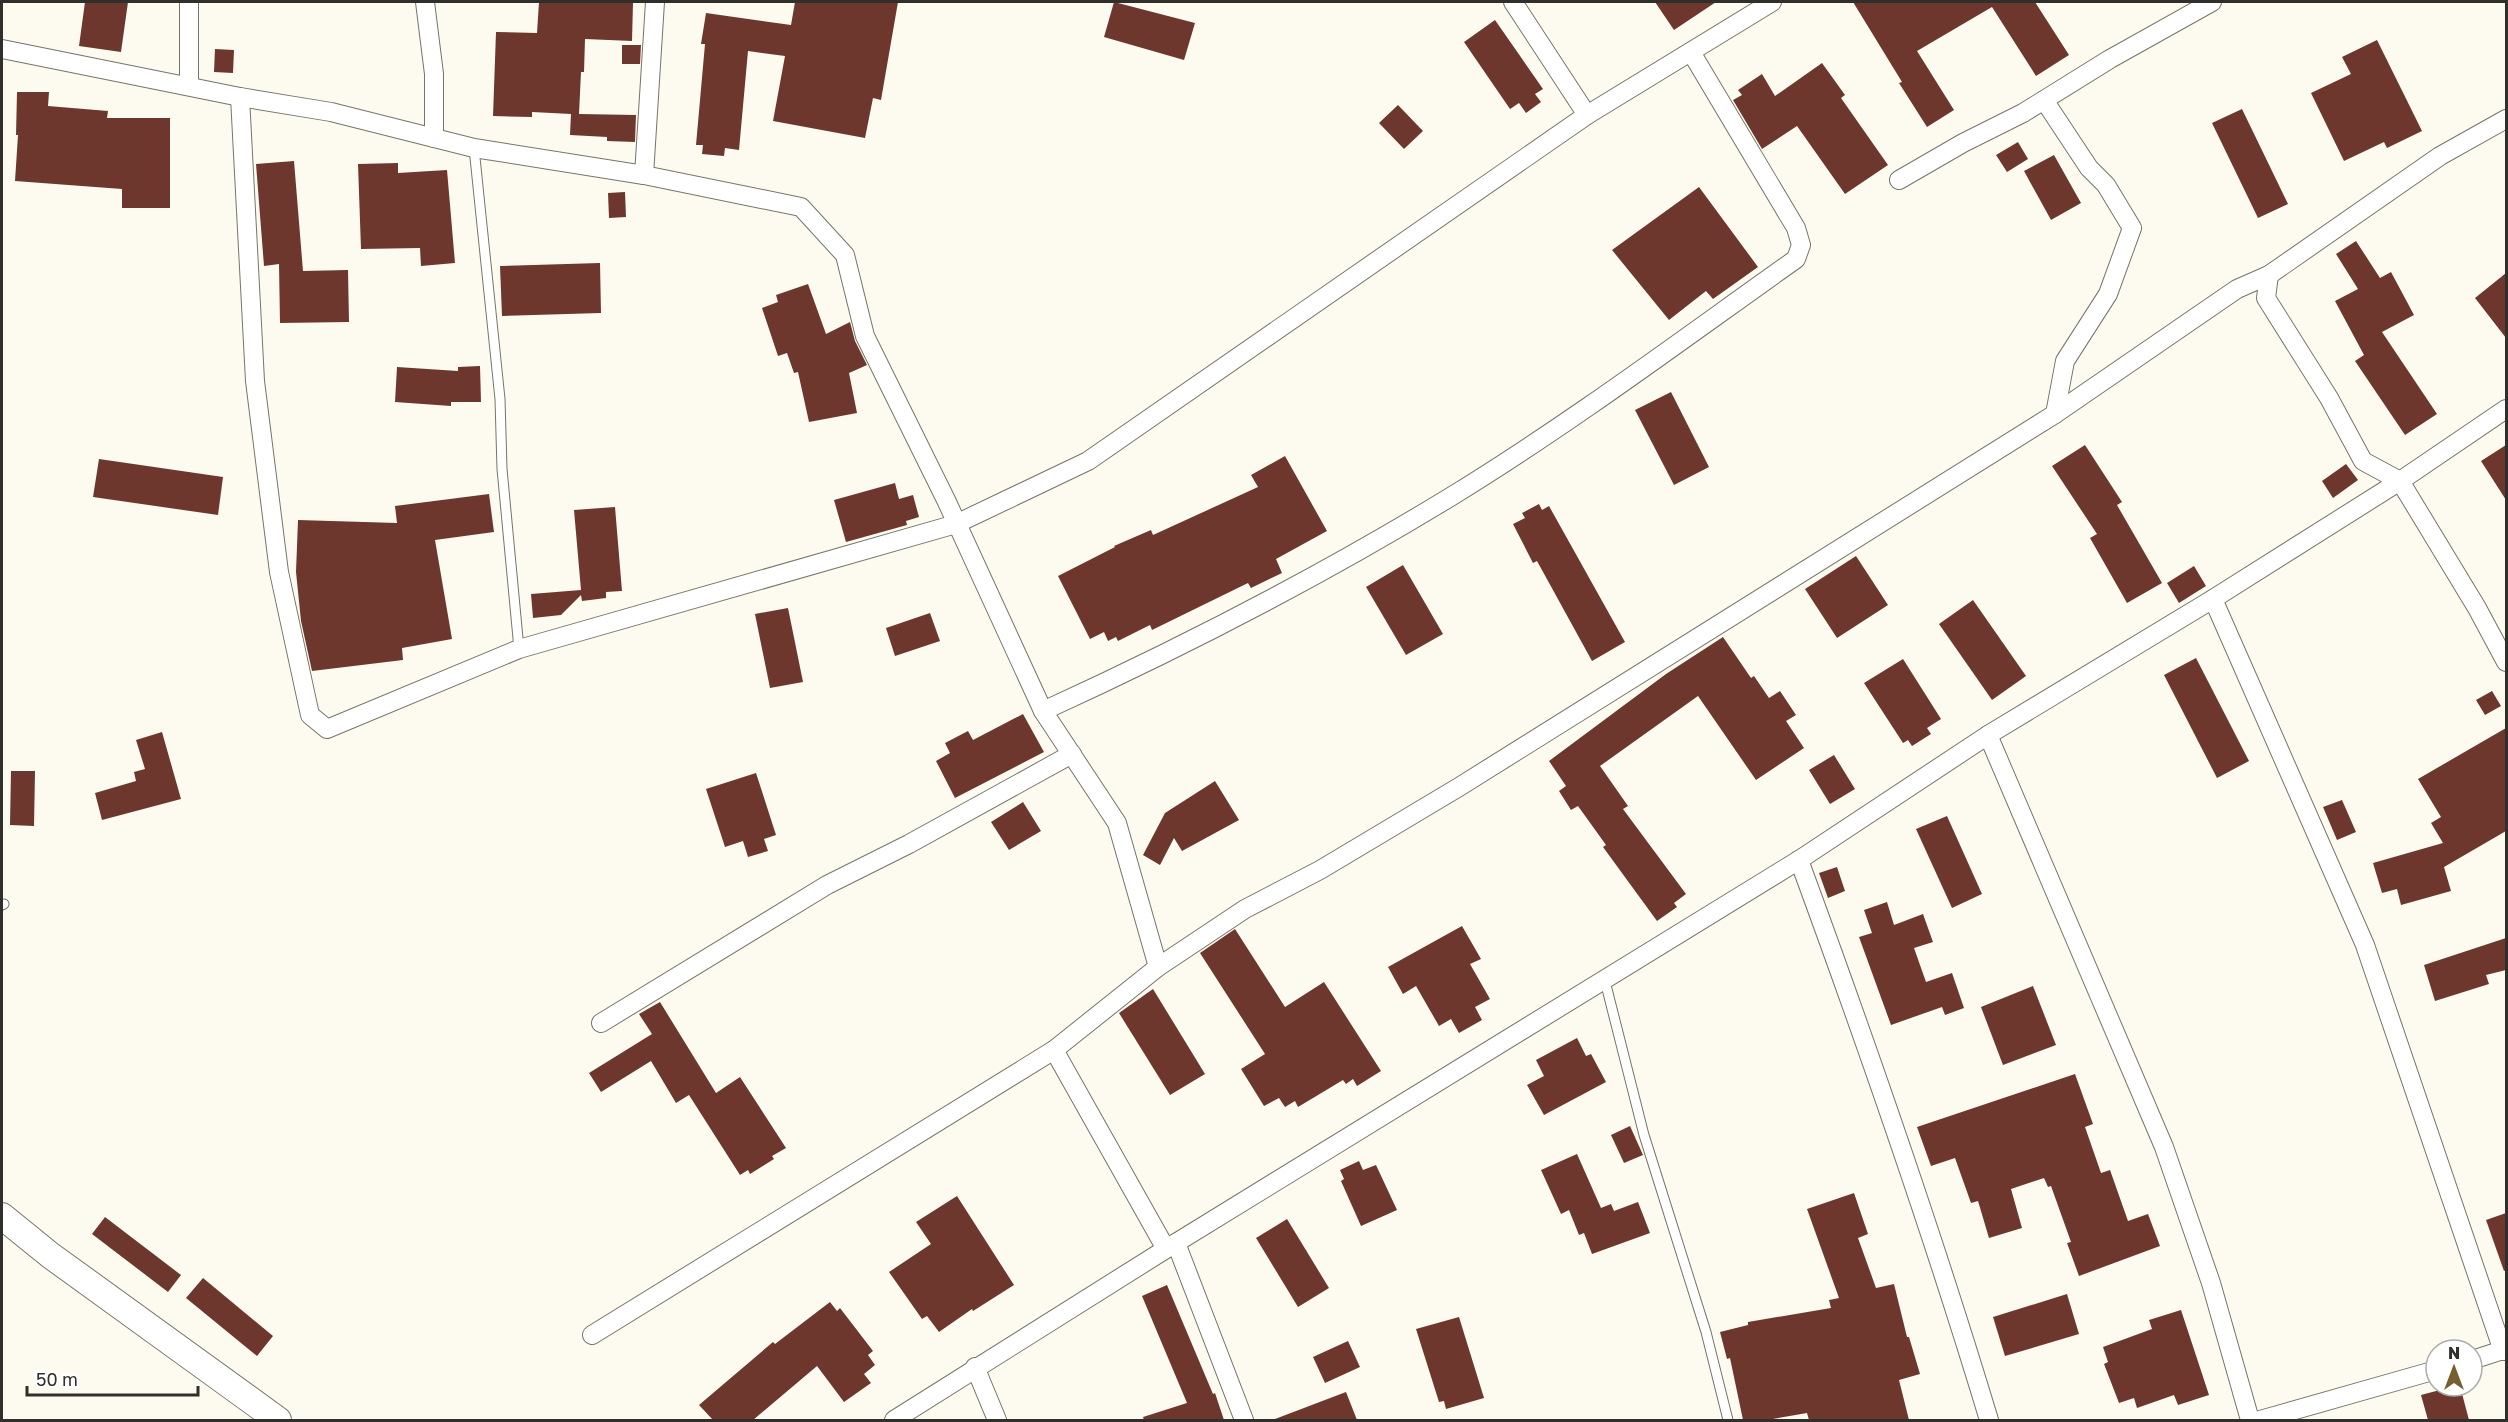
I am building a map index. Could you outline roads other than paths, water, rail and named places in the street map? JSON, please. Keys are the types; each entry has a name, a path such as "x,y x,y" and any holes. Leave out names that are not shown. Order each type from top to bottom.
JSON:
{"street":[{"path":"189,2 189,85"},
{"path":"425,2 434,74 434,138"},
{"path":"644,175 654,2"},
{"path":"1513,2 1587,115"},
{"path":"240,97 255,381 279,572 310,715 327,729 519,649 956,524 1088,461 1587,115 1772,2"},
{"path":"1899,180 1963,143 2023,113 2110,59 2212,2"},
{"path":"2,49 240,97 331,112 474,148 644,175 801,207 845,255 865,336 1043,711 1117,823 1158,967"},
{"path":"1043,711 1150,662 1303,583 1453,496 1557,428 1796,259 1801,245 1796,228 1691,52"},
{"path":"2044,100 2089,168 2106,185 2132,228 2108,294 2065,360 2055,414"},
{"path":"592,1335 1054,1050 1158,967 1245,909 1320,870 1459,788 2055,414 2237,289 2269,276 2440,156 2506,118"},
{"path":"2269,276 2266,298 2329,398 2363,461 2400,481 2477,608 2506,662"},
{"path":"894,1420 975,1367 1799,860 1988,735 2400,481 2506,409"},
{"path":"2212,599 2365,945 2505,1350 2484,1356"},
{"path":"1988,735 2163,1147 2211,1283 2250,1420"},
{"path":"601,1023 827,885 909,844 1072,754"},
{"path":"1799,860 1879,1079 1989,1420"},
{"path":"1054,1050 1171,1246 1244,1420"},
{"path":"2,1216 50,1255 278,1420"},
{"path":"975,1367 997,1420"},
{"path":"2260,1420 2424,1373"}],"lane":[{"path":"474,148 500,399 502,470 519,649"},
{"path":"1605,981 1644,1135 1706,1332 1728,1420"}]}
